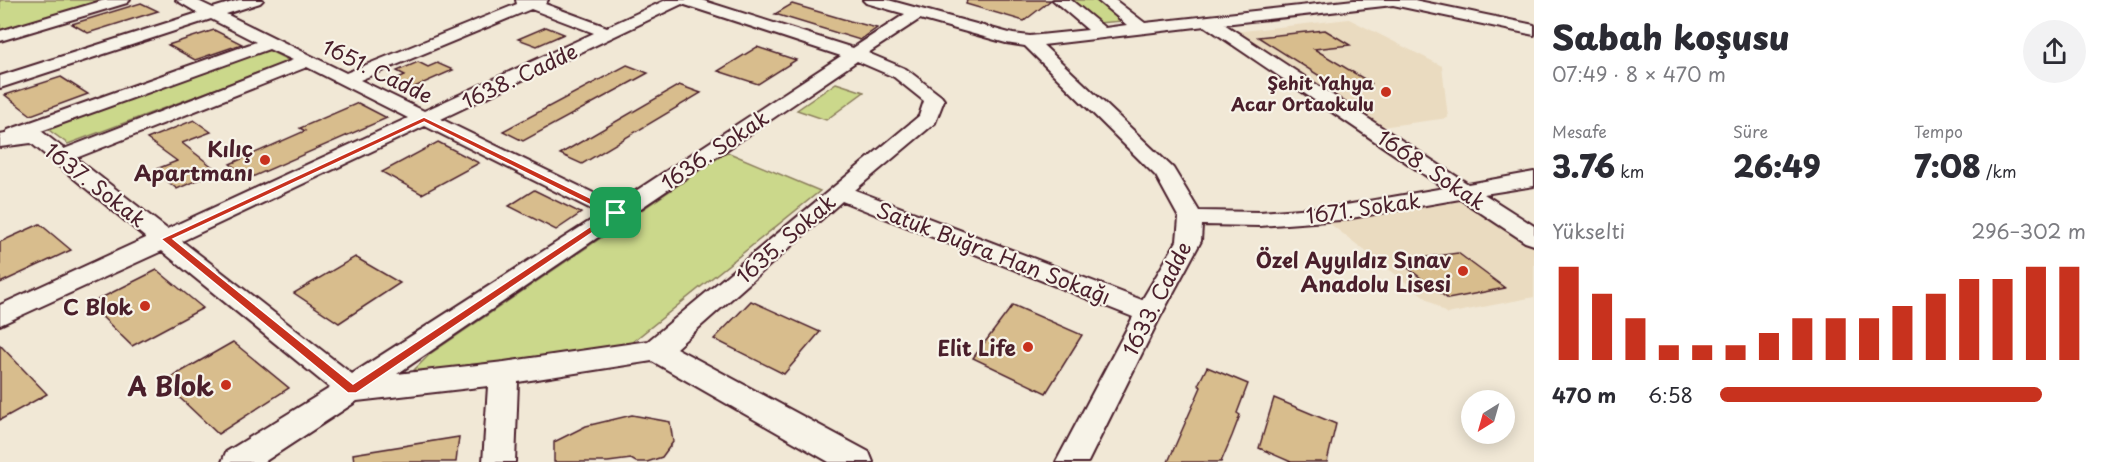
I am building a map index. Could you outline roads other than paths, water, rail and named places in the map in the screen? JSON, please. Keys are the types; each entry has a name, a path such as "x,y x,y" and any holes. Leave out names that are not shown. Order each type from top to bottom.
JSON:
{"street":[{"path":"0,36 122,0"},
{"name":"1651. Cadde","path":"184,0 616,213"},
{"path":"0,82 255,0"},
{"name":"1638. Cadde","path":"0,316 680,0"},
{"name":"1635. Sokak","path":"656,350 839,192 928,119 934,100 900,73 854,54 685,0"},
{"path":"871,0 1012,39 1030,41 1209,22 1325,4 1396,1 1533,29 1534,8"},
{"path":"1061,0 1102,33"},
{"path":"1105,0 1142,29"},
{"path":"344,80 530,1 608,33"},
{"name":"1636. Sokak","path":"238,462 352,390 918,13"},
{"name":"1668. Sokak","path":"1209,22 1321,93 1463,192 1534,237"},
{"name":"1633. Cadde","path":"1030,41 1165,173 1191,218 1189,241 1072,462"},
{"path":"0,140 269,43"},
{"path":"61,157 307,62"},
{"name":"1637. Sokak","path":"0,140 35,136 352,390"},
{"name":"1671. Sokak","path":"1191,218 1260,219 1340,213 1534,179"},
{"name":"Satuk Buğra Han Sokağı","path":"839,192 1149,313"},
{"path":"352,390 504,373 656,350 857,462"},
{"path":"499,462 504,373"}],"place":[{"name":"Şehit Yahya Acar Ortaokulu","path":"1386,92"},
{"name":"Kılıç Apartmanı","path":"265,160"},
{"name":"Özel Ayyıldız Sınav Anadolu Lisesi","path":"1463,271"},
{"name":"C Blok","path":"145,306"},
{"name":"Elit Life","path":"1028,347"},
{"name":"A Blok","path":"226,385"}]}
